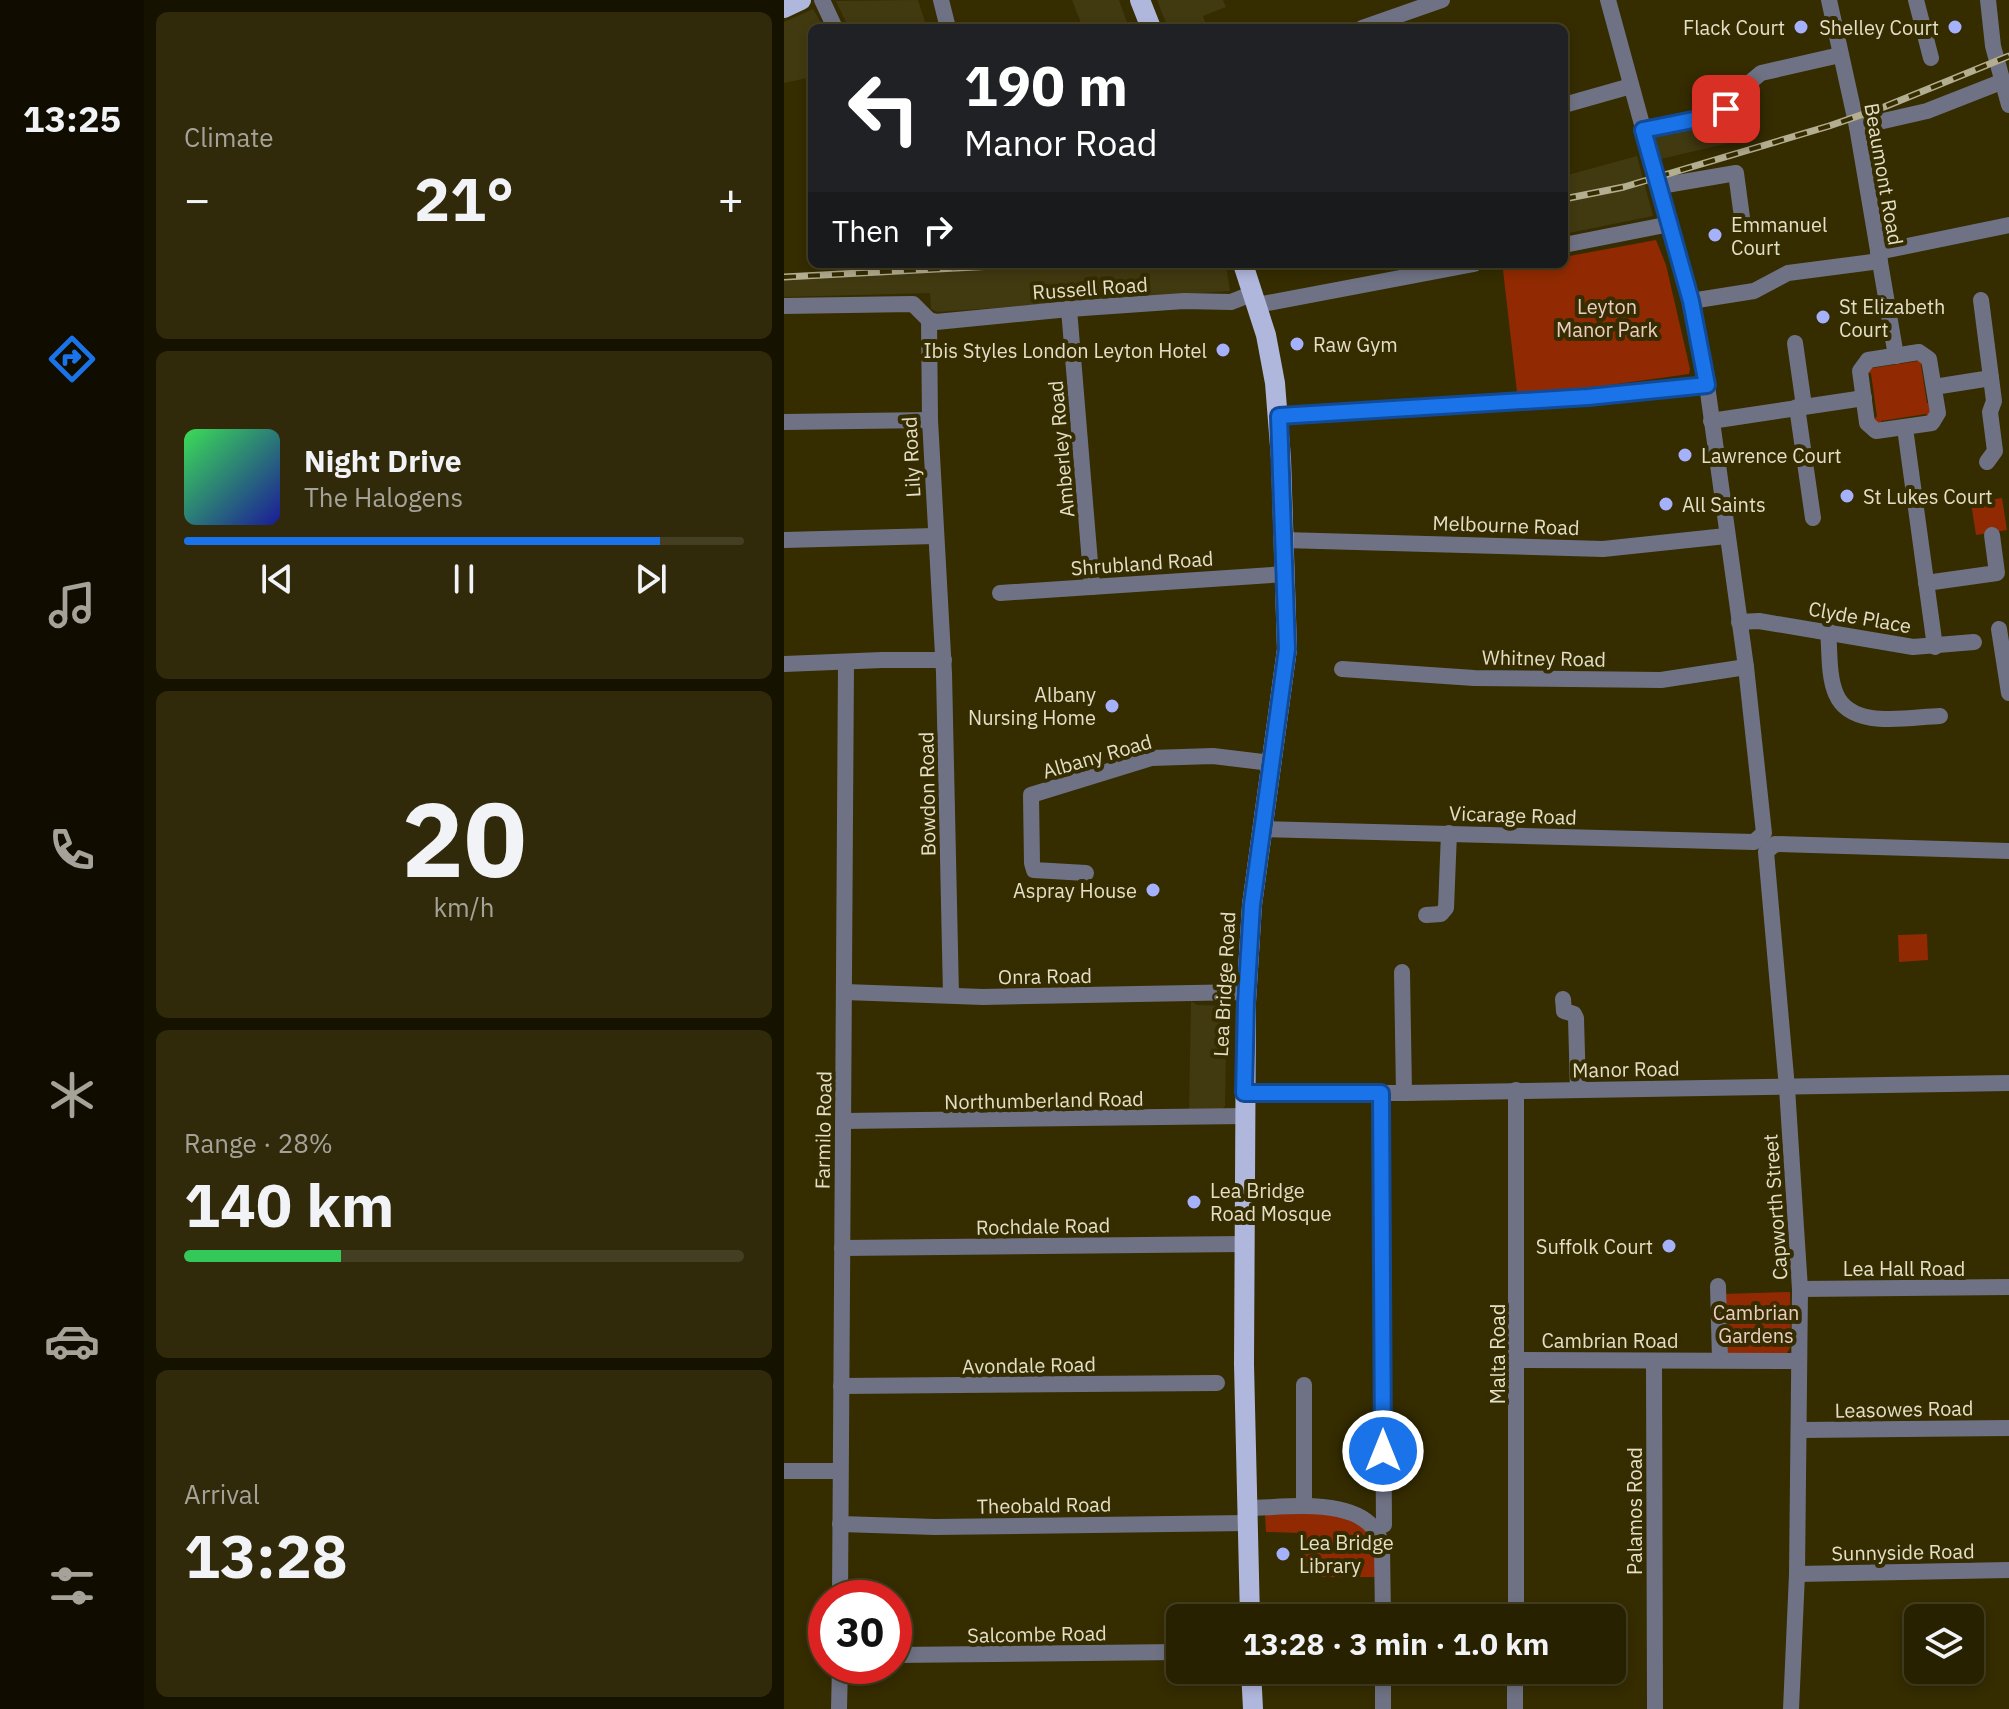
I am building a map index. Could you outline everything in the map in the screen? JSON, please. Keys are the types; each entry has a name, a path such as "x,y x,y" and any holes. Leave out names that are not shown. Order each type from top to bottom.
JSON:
{"main road":[{"path":"784,8 801,0"},
{"path":"1140,0 1149,24"},
{"name":"Lea Bridge Road","path":"1244,268 1272,364 1279,416 1287,649 1252,905 1246,992 1244,1364 1250,1604"},
{"path":"1252,1684 1253,1709"}],"street":[{"path":"822,0 833,24"},
{"path":"1373,24 1442,0"},
{"name":"Capworth Street","path":"1608,0 1691,301 1707,385 1746,667 1764,830 1787,1088 1800,1289 1797,1574 1791,1709"},
{"name":"Beaumont Road","path":"1829,0 1857,127 1896,356"},
{"path":"1916,0 1931,58"},
{"path":"1988,0 1993,46 2009,105"},
{"path":"1993,46 2009,39"},
{"path":"1643,130 1713,116 1726,109 1735,95 1761,73 1840,55"},
{"path":"1857,127 1927,111 2001,82"},
{"path":"1568,104 1631,86"},
{"path":"1660,186 1736,173 1743,225"},
{"path":"1568,244 1670,224"},
{"path":"1691,301 1754,291 1788,273 1879,256 2009,225"},
{"name":"Russell Road","path":"929,320 936,322 1184,301 1231,302 1449,268"},
{"path":"1981,300 1994,401 1990,412 1995,451 1987,462"},
{"path":"784,306 913,304 929,320"},
{"name":"Amberley Road","path":"1069,309 1092,587"},
{"name":"Lily Road","path":"929,320 930,420 939,593"},
{"path":"1795,343 1813,518"},
{"path":"1919,352 1929,359 1938,413 1932,423 1876,431 1867,423 1860,371 1868,360 1896,356 1919,352"},
{"path":"1934,387 1991,378"},
{"path":"1279,416 1588,397 1707,385"},
{"path":"1711,421 1864,398"},
{"path":"784,422 930,420"},
{"path":"1905,428 1935,647"},
{"path":"1926,583 1997,573 1992,535"},
{"path":"784,540 935,536"},
{"name":"Melbourne Road","path":"1284,540 1603,549 1726,536"},
{"name":"Shrubland Road","path":"1000,593 1286,574"},
{"name":"Bowdon Road","path":"939,593 944,660 951,995"},
{"name":"Clyde Place","path":"1739,622 1759,621 1913,647 1935,647 1990,638 2009,693"},
{"path":"1828,631 1834,687 1846,708 1868,717 1940,716"},
{"path":"784,664 944,660"},
{"name":"Farmilo Road","path":"840,1580 846,662"},
{"name":"Whitney Road","path":"1342,669 1474,678 1661,680 1746,667"},
{"name":"Albany Road","path":"1086,873 1034,870 1031,795 1151,758 1213,756 1271,763"},
{"name":"Vicarage Road","path":"1262,829 2009,851"},
{"path":"1426,915 1441,914 1446,908 1449,833"},
{"path":"1402,972 1404,1093"},
{"name":"Onra Road","path":"845,992 983,997 1246,992"},
{"path":"1563,999 1564,1011 1574,1014 1576,1018 1578,1090"},
{"name":"Manor Road","path":"1244,1093 2009,1083"},
{"name":"Malta Road","path":"1516,1090 1516,1604"},
{"path":"1379,1516 1381,1093"},
{"name":"Northumberland Road","path":"843,1121 1245,1116"},
{"name":"Rochdale Road","path":"842,1248 1244,1244"},
{"path":"1718,1286 1720,1360"},
{"name":"Lea Hall Road","path":"1800,1289 2009,1287"},
{"name":"Cambrian Road","path":"1517,1360 1799,1361"},
{"name":"Palamos Road","path":"1654,1361 1655,1709"},
{"name":"Avondale Road","path":"841,1386 1217,1383"},
{"path":"1304,1385 1304,1505"},
{"name":"Leasowes Road","path":"1800,1430 2009,1428"},
{"path":"784,1471 840,1471"},
{"name":"Theobald Road","path":"840,1524 935,1527 1248,1516 1304,1505 1347,1511 1373,1529 1382,1547 1383,1604"},
{"name":"Sunnyside Road","path":"1797,1574 2009,1570"},
{"name":"Salcombe Road","path":"912,1655 1166,1652"},
{"path":"839,1709 840,1684"},
{"path":"1383,1684 1383,1709"},
{"path":"1515,1684 1515,1709"}],"shaded area":[{"path":"918,0 926,24 847,24 836,1"},
{"path":"1072,0 1119,0 1128,24 1081,24"},
{"path":"1157,0 1223,0 1226,7 1203,16 1206,24 1166,24"},
{"path":"813,9 822,24 808,24 808,78 784,83 784,22"},
{"path":"1732,115 1738,141 1661,159 1654,133"},
{"path":"1637,156 1653,216 1568,233 1568,175"},
{"path":"986,268 1227,268 1230,291 937,312 931,309 930,293 784,297 784,279"},
{"path":"1191,1001 1197,1005 1225,1006 1227,1003 1225,1106 1220,1111 1189,1110"}],"green space":[{"name":"Leyton Manor Park","path":"1656,240 1666,265 1689,374 1581,389 1517,392 1503,270 1568,268 1568,256"},
{"path":"1918,361 1926,364 1921,365 1927,403 1932,403 1933,412 1927,418 1926,414 1881,421 1881,425 1873,418 1877,417 1871,373 1866,373 1872,365 1873,368"},
{"path":"2002,498 2007,530 1976,535 1971,503"},
{"path":"1927,934 1928,960 1899,962 1898,935"},
{"name":"Cambrian Gardens","path":"1790,1292 1791,1346 1787,1353 1724,1355 1722,1294"},
{"path":"1313,1512 1352,1521 1368,1532 1376,1550 1375,1577 1299,1577 1300,1533 1266,1532 1265,1514"}],"railway":[{"path":"1568,198 1624,187 1829,126 2009,56"},
{"path":"784,277 957,268"}],"place":[{"name":"Flack Court","path":"1801,27"},
{"name":"Shelley Court","path":"1955,27"},
{"name":"Emmanuel Court","path":"1715,235"},
{"name":"St Elizabeth Court","path":"1823,317"},
{"name":"Raw Gym","path":"1297,344"},
{"name":"Ibis Styles London Leyton Hotel","path":"1223,350"},
{"name":"Lawrence Court","path":"1685,455"},
{"name":"St Lukes Court","path":"1847,496"},
{"name":"All Saints","path":"1666,504"},
{"name":"Albany Nursing Home","path":"1112,706"},
{"name":"Aspray House","path":"1153,890"},
{"name":"Lea Bridge Road Mosque","path":"1194,1202"},
{"name":"Suffolk Court","path":"1669,1246"},
{"name":"Lea Bridge Library","path":"1283,1554"}],"route":[{"path":"1383,1451 1381,1093 1244,1093 1252,905 1287,649 1279,416 1622,395 1707,385 1691,301 1643,130 1713,116 1726,109"}]}
